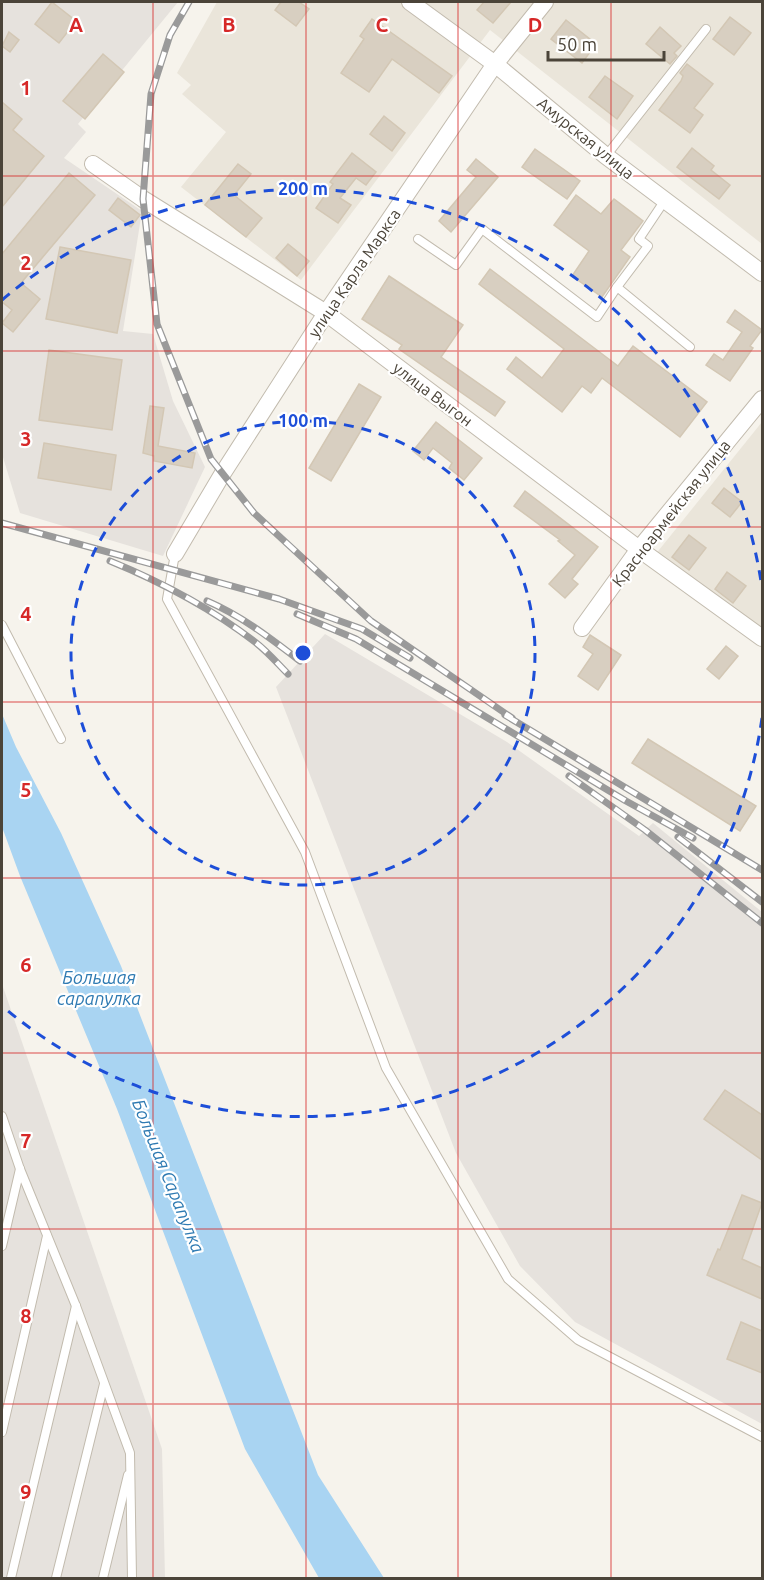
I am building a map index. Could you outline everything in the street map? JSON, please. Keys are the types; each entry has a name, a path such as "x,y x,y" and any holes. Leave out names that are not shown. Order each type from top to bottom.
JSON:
{"street":[{"name":"Амурская улица","path":"410,2 495,64 606,156 762,273"},
{"name":"улица Карла Маркса","path":"175,554 223,473 326,313 495,64 545,2"},
{"name":"улица Выгон","path":"93,164 143,199 326,313 639,549 762,638"},
{"name":"Красноармейская улица","path":"582,628 639,549 762,399"}],"lane":[{"path":"606,156 706,29"},
{"path":"418,239 456,265 482,229 597,317 648,246 639,239 665,200"},
{"path":"617,287 690,347"},
{"path":"175,554 167,598 305,852 386,1068 508,1279 578,1340 762,1437"},
{"path":"2,625 61,739"},
{"path":"2,1116 20,1168 76,1306 132,1460 132,1578"},
{"path":"2,1246 20,1168"},
{"path":"2,1432 47,1236"},
{"path":"11,1578 76,1306"},
{"path":"56,1578 105,1384"},
{"path":"103,1578 132,1460"}],"shaded area":[{"path":"2,2 178,2 78,124 86,132 64,158 142,211 123,331 153,334 173,401 205,467 163,556 20,513 2,454"},
{"path":"217,2 762,2 762,244 490,30 301,280 181,187 226,132 182,94 191,85 177,73"},
{"path":"762,422 762,632 655,555"},
{"path":"325,634 507,742 639,836 653,823 762,912 762,1424 575,1322 520,1266 456,1153 276,687"},
{"path":"2,984 162,1449 165,1578 2,1578"}],"water":[{"name":"Большая сарапулка","path":"2,714 16,747 61,833 121,966 318,1475 384,1578 319,1578 245,1449 117,1109 20,876 2,827"}],"building":[{"path":"52,2 76,21 59,43 35,24"},
{"path":"281,2 299,2 309,9 296,26 275,10"},
{"path":"484,2 511,2 493,23 477,10"},
{"path":"730,17 751,33 734,55 713,39"},
{"path":"372,19 452,76 439,93 392,59 369,92 341,73 364,39 360,36"},
{"path":"566,20 596,44 582,63 551,39"},
{"path":"660,27 681,46 674,53 677,56 670,64 646,44"},
{"path":"9,32 19,40 10,52 2,46"},
{"path":"103,54 124,72 85,119 63,101"},
{"path":"687,64 713,84 694,108 703,115 690,133 659,110 681,81 683,76 680,73"},
{"path":"605,76 633,96 617,119 589,97"},
{"path":"2,102 22,119 13,130 44,156 2,207"},
{"path":"384,116 405,133 392,151 370,134"},
{"path":"692,148 714,166 711,170 730,185 719,199 677,167"},
{"path":"535,149 580,181 567,199 522,167"},
{"path":"352,153 376,172 366,185 356,178 340,198 351,205 338,223 316,208 333,184 330,182"},
{"path":"476,159 498,177 451,232 439,221 476,177 467,170"},
{"path":"238,164 251,174 234,195 262,218 246,237 205,205"},
{"path":"69,173 95,195 21,283 40,299 13,332 2,323 12,310 2,302 2,254"},
{"path":"576,195 601,214 614,199 643,221 621,250 630,257 602,297 572,276 589,251 554,225"},
{"path":"118,198 140,215 131,227 109,210"},
{"path":"288,244 309,261 297,276 276,258"},
{"path":"60,247 131,260 117,333 46,319"},
{"path":"490,269 618,366 633,346 707,402 680,437 602,378 591,393 582,386 562,412 507,369 516,357 542,378 564,349 479,284"},
{"path":"389,276 463,325 441,357 505,402 495,416 399,349 402,345 362,319"},
{"path":"735,310 762,330 750,346 753,348 730,381 706,365 714,354 723,360 742,332 727,322"},
{"path":"49,350 122,360 112,430 39,420"},
{"path":"359,384 381,397 331,481 309,468"},
{"path":"150,406 164,408 158,446 195,453 192,468 154,461 154,456 143,453"},
{"path":"436,422 482,458 464,480 449,468 452,463 433,448 424,460 413,451"},
{"path":"44,443 116,455 111,490 38,478"},
{"path":"724,488 742,502 730,517 712,503"},
{"path":"525,491 598,547 572,579 578,584 565,598 549,584 575,555 558,541 560,540 514,506"},
{"path":"689,535 706,548 689,570 672,557"},
{"path":"727,572 746,586 733,603 715,589"},
{"path":"590,635 621,655 598,690 578,676 593,654 583,647"},
{"path":"726,646 738,656 719,679 707,669"},
{"path":"648,739 756,806 740,831 632,763"},
{"path":"725,1090 762,1115 762,1160 704,1119"},
{"path":"742,1195 762,1203 742,1259 762,1268 762,1299 707,1275 718,1249 720,1250"},
{"path":"741,1322 762,1331 762,1373 727,1359"}],"railway":[{"path":"189,2 170,35 151,94 143,199 157,324 211,459 254,513 371,621 512,718"},
{"path":"2,523 279,599 362,629 410,658"},
{"path":"110,561 167,587 221,618 268,653 288,674"},
{"path":"207,601 244,621 300,661"},
{"path":"297,614 356,639 626,801 693,838"},
{"path":"505,715 762,870"},
{"path":"569,776 645,830 762,923"},
{"path":"678,837 762,902"}],"water label":[{"name":"Большая Сарапулка","path":"168,1176"}]}
